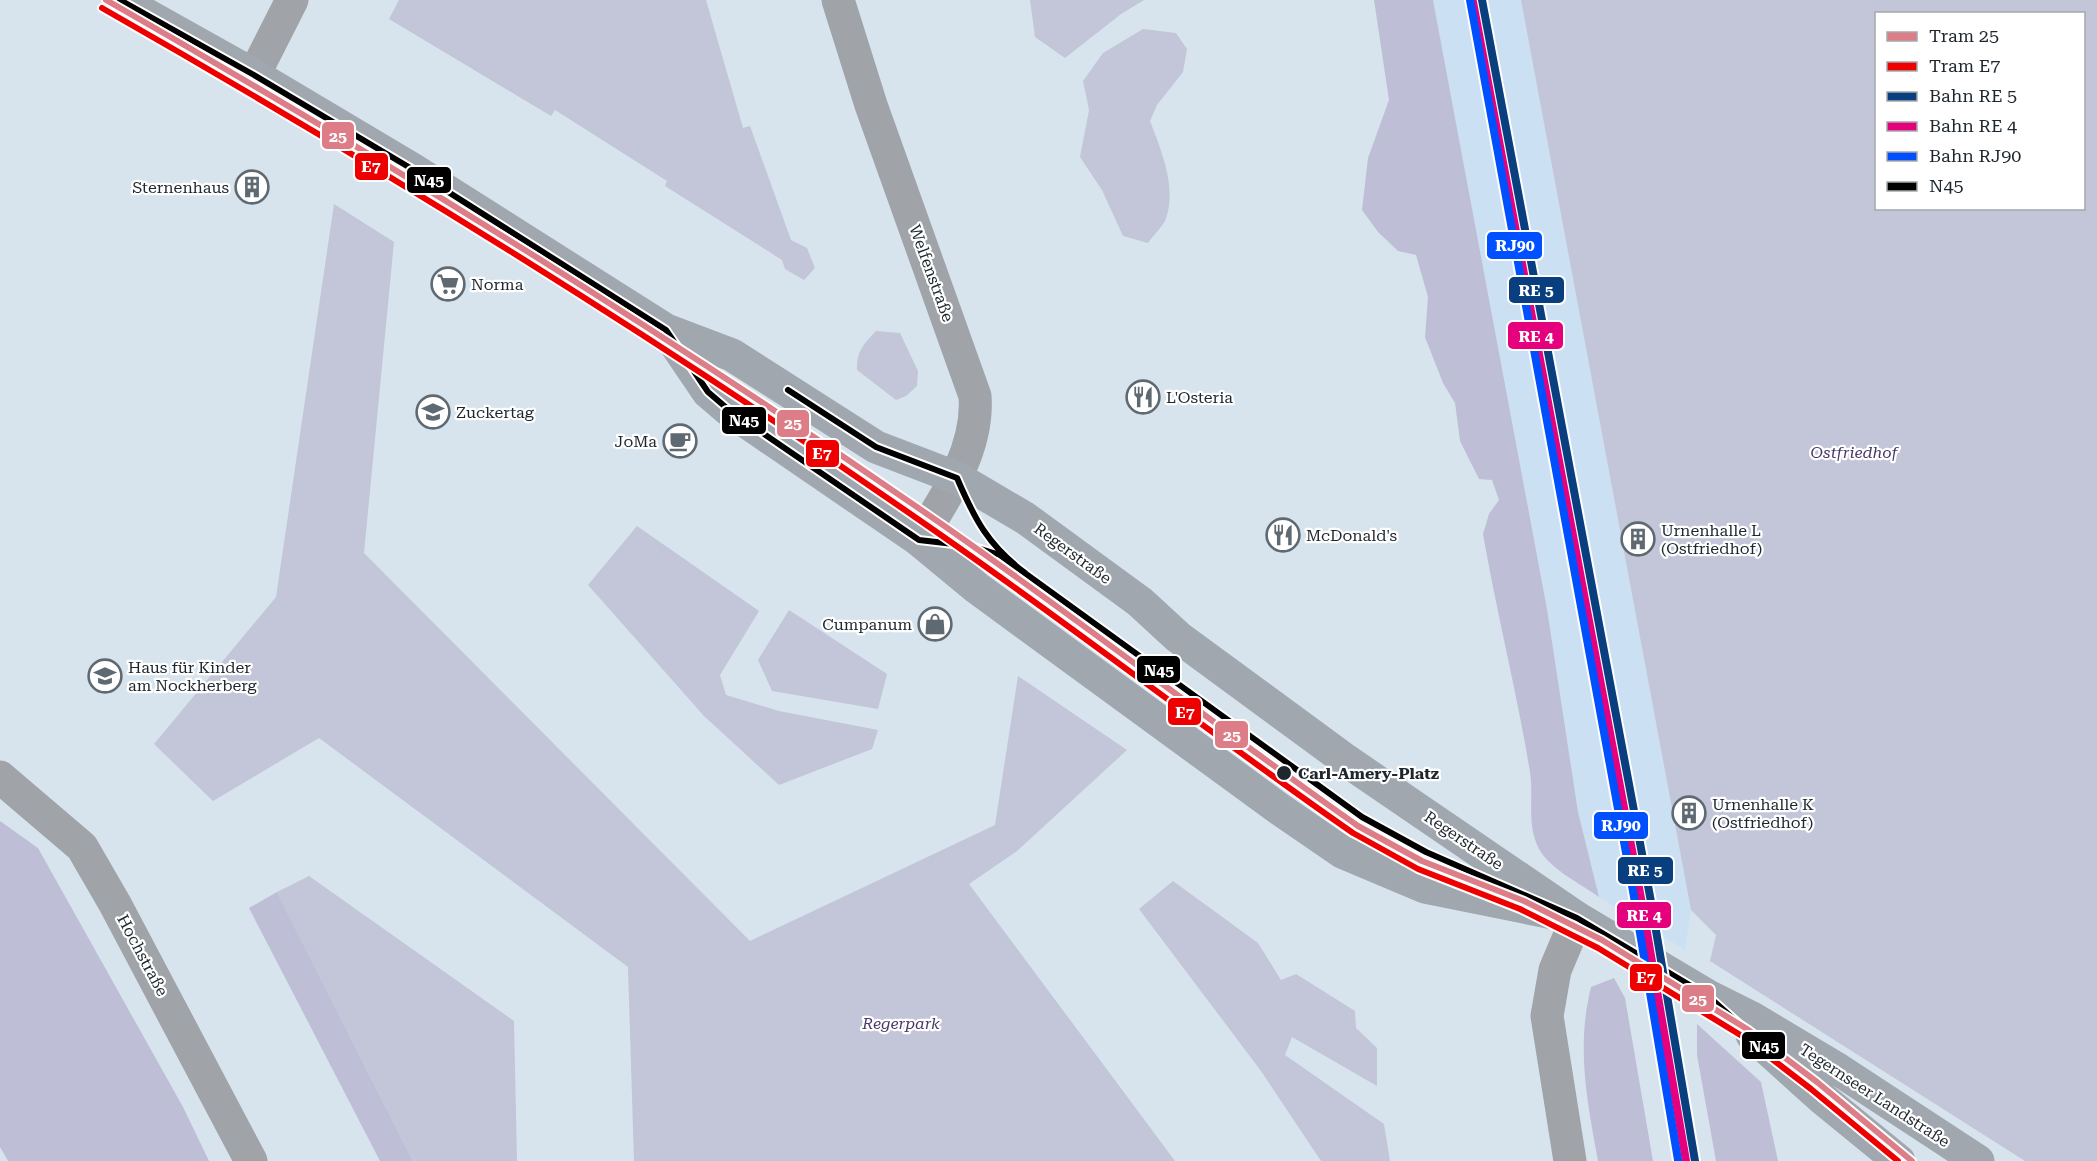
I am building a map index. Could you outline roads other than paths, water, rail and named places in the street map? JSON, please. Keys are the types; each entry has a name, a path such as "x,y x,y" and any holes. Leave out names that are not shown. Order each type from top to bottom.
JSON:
{"main road":[{"name":"Regerstraße","path":"120,0 254,75 412,169 666,330 732,355 876,447 957,478 1025,518 1140,602 1178,637 1329,748 1589,925"},
{"name":"Regerstraße","path":"666,330 708,392 729,410 919,540 977,588 1278,808 1342,852 1425,887 1589,925"},
{"name":"Tegernseer Landstraße","path":"1589,925 1839,1070 1978,1161"},
{"name":"Tegernseer Landstraße","path":"1698,990 1823,1099 1899,1161"}],"street":[{"path":"254,75 292,0"},
{"name":"Welfenstraße","path":"838,0 871,105 975,396 976,415 957,478 919,540"},
{"name":"Hochstraße","path":"0,777 82,847 121,914 251,1161"},
{"path":"1570,1161 1547,1016 1555,970 1589,925"}],"tram line":[{"name":"25","path":"106,0 421,186 729,380 984,554 1358,826 1422,861 1524,901 1602,940 1747,1029 1817,1082 1912,1161"},
{"name":"E7","path":"102,8 416,193 724,388 979,562 1353,833 1418,869 1520,909 1598,948 1742,1036 1898,1161"}],"rail line":[{"name":"RJ90","path":"1470,0 1633,891 1678,1160"}],"place":[{"name":"Sternenhaus","path":"252,187"},
{"name":"Norma","path":"448,284"},
{"name":"L'Osteria","path":"1143,397"},
{"name":"Zuckertag","path":"433,412"},
{"name":"JoMa","path":"680,441"},
{"name":"McDonald's","path":"1283,535"},
{"name":"Urnenhalle L (Ostfriedhof)","path":"1638,539"},
{"name":"Cumpanum","path":"935,624"},
{"name":"Haus für Kinder am Nockherberg","path":"105,676"},
{"name":"Carl-Amery-Platz","path":"1284,773"},
{"name":"Urnenhalle K (Ostfriedhof)","path":"1689,813"}],"park label":[{"name":"Ostfriedhof","path":"1854,452"},
{"name":"Regerpark","path":"901,1023"}]}
